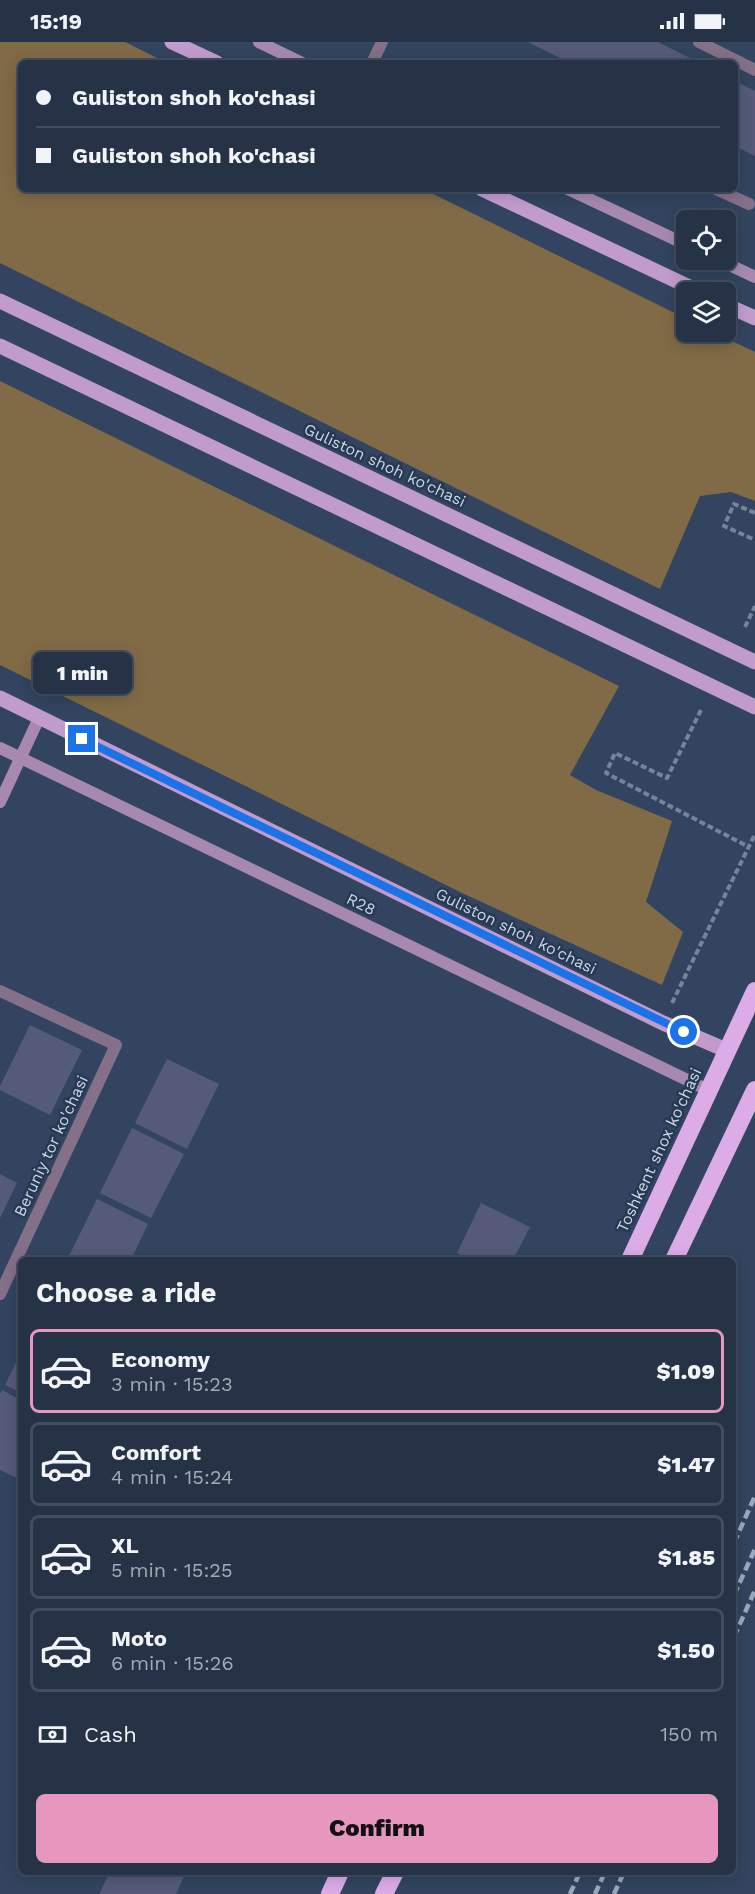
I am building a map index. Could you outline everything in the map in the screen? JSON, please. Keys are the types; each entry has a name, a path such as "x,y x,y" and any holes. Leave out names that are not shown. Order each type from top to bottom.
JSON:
{"highway":[{"name":"Toshkent shox ko'chasi","path":"631,1257 755,991"},
{"path":"675,1257 755,1090"},
{"path":"330,1894 339,1875"},
{"path":"384,1894 394,1875"}],"main road":[{"path":"172,42 210,60"},
{"path":"259,42 296,60"},
{"path":"488,192 679,282"},
{"path":"593,194 676,239"},
{"path":"736,268 755,277"},
{"name":"Guliston shoh ko'chasi","path":"0,302 755,662"},
{"path":"736,309 755,318"},
{"path":"0,346 755,706"},
{"name":"Guliston shoh ko'chasi","path":"0,698 663,1023 726,1050"},
{"path":"0,802 39,718"},
{"name":"R28","path":"0,748 708,1090"}],"street":[{"path":"373,60 382,42"},
{"path":"699,42 735,60"},
{"path":"738,62 755,70"},
{"path":"723,192 749,204"},
{"name":"Beruniy tor ko'chasi","path":"0,991 116,1045 0,1294"}],"path":[{"path":"755,513 734,504 724,526 755,540"},
{"path":"745,627 755,606"},
{"path":"700,710 667,778 615,753 606,773 749,847"},
{"path":"663,1023 755,834"}],"shaded area":[{"path":"0,42 125,42 161,60 18,60 18,192 429,192 676,314 676,342 734,342 755,352 755,501 731,492 700,496 660,589 0,263"},
{"path":"0,381 619,686 570,775 596,790 672,821 646,902 683,932 662,985 462,893 0,665"}],"building":[{"path":"528,42 658,42 694,60 564,60"},
{"path":"738,82 755,91 755,156 738,148"},
{"path":"30,1025 82,1050 50,1115 0,1090"},
{"path":"167,1059 219,1084 187,1149 135,1123"},
{"path":"132,1128 184,1154 151,1218 100,1193"},
{"path":"0,1174 17,1183 0,1218"},
{"path":"97,1199 148,1224 132,1257 68,1257"},
{"path":"481,1203 530,1227 515,1257 465,1257 457,1253"},
{"path":"18,1358 18,1392 5,1385"},
{"path":"2,1390 18,1398 18,1479 0,1470 0,1394"},
{"path":"108,1875 185,1875 176,1894 99,1894"}],"railway":[{"path":"736,1539 755,1496"},
{"path":"736,1591 755,1549"},
{"path":"736,1633 755,1590"},
{"path":"570,1894 579,1875"},
{"path":"595,1894 604,1875"},
{"path":"614,1894 623,1875"}],"route":[{"path":"82,739 684,1032"}]}
